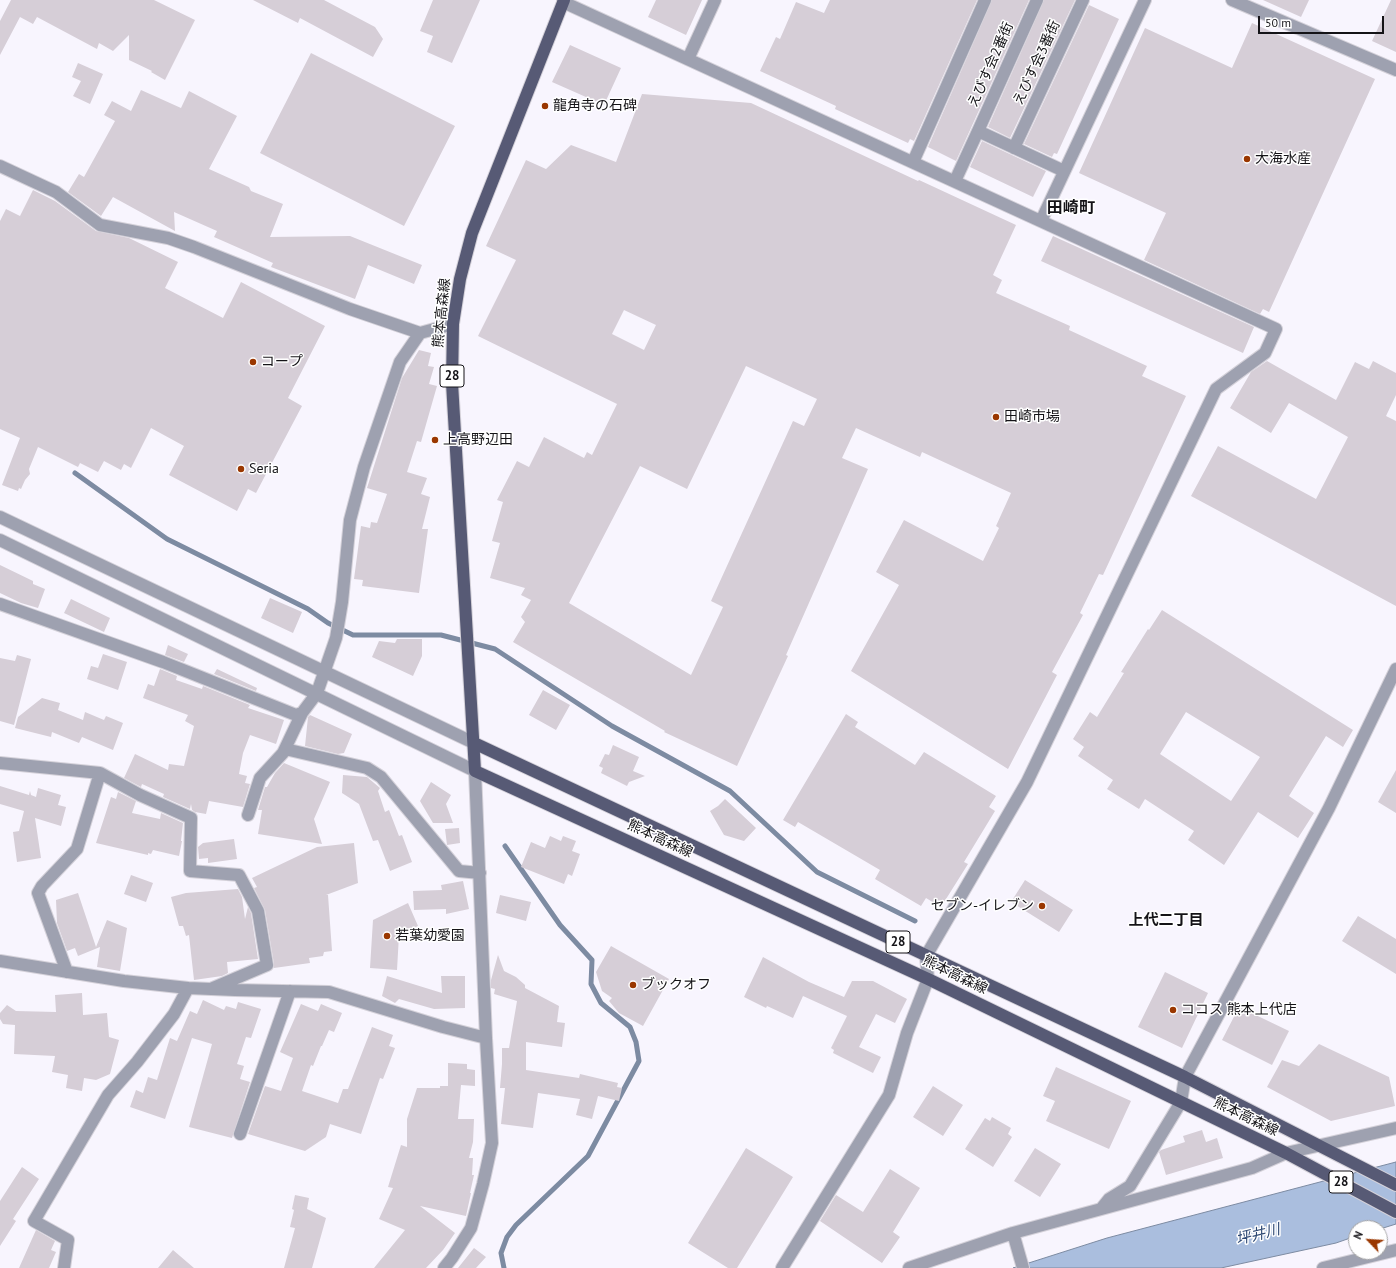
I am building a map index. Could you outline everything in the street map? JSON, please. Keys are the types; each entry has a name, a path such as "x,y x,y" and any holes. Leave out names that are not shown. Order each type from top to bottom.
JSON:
{"main road":[{"name":"熊本高森線","path":"563,1 472,233 460,279 453,324 452,383 475,771 928,979 1286,1153 1396,1212"},
{"name":"熊本高森線","path":"474,743 1185,1077 1396,1185"}],"street":[{"path":"688,59 715,0"},
{"path":"912,162 985,0"},
{"name":"えびす会2番街","path":"955,181 1037,0"},
{"path":"1041,220 1145,0"},
{"path":"1232,0 1396,70"},
{"path":"563,1 1041,220 1276,330 1264,353 1216,389 1027,782 926,956 928,979 907,1033 889,1095 782,1268"},
{"name":"えびす会3番街","path":"1017,143 1082,1"},
{"path":"980,126 1017,143 1064,171"},
{"path":"0,166 56,192 100,225 168,238 350,309 420,333 453,324"},
{"path":"248,815 260,778 283,753 302,713 317,693 336,638 342,602 350,520 364,467 400,362 420,333"},
{"path":"0,517 474,743"},
{"path":"0,540 475,771 486,1038 492,1143 484,1184 472,1228 444,1268"},
{"path":"0,604 163,662 296,715 302,713"},
{"path":"1101,1209 1109,1199 1130,1186 1181,1102 1185,1077 1329,808 1396,669"},
{"path":"285,749 367,768 381,777 459,871 480,873"},
{"path":"0,763 100,773 140,795 190,818 190,871 239,875 258,911 267,965 210,989"},
{"path":"67,972 38,894 42,886 77,849 100,773"},
{"path":"0,961 124,981 188,988 329,992 436,1025 486,1038"},
{"path":"64,1268 68,1240 34,1221 108,1095 137,1062 174,1014 188,988"},
{"path":"240,1134 290,991"},
{"path":"909,1268 1014,1237 1101,1209 1252,1168 1286,1153 1396,1128"},
{"path":"1014,1237 1023,1268"},
{"path":"1323,1268 1396,1250"}],"water":[{"name":"坪井川","path":"1396,1162 1396,1224 1388,1226 1388,1220 1348,1220 1348,1239 1336,1243 1221,1268 1013,1268 1107,1238"}],"building":[{"path":"11,0 154,0 195,20 165,80 151,72 152,71 129,60 129,35 113,51 99,43 97,49 37,17 33,24 20,17 0,55 0,21"},
{"path":"253,0 324,0 375,27 383,39 373,57 300,18 298,23"},
{"path":"433,0 480,0 452,63 427,52 433,36 420,31"},
{"path":"656,0 702,0 686,35 648,17"},
{"path":"830,0 977,0 914,141 910,139 908,143 835,109 836,106 760,71 776,37 780,39 796,2 824,13"},
{"path":"992,0 1029,0 956,161 928,147"},
{"path":"1044,0 1075,0 1010,138 988,127"},
{"path":"1263,0 1309,0 1301,17"},
{"path":"1391,0 1396,0 1396,52 1372,41"},
{"path":"1089,5 1119,19 1057,154 1054,153 1052,157 1024,144"},
{"path":"1252,23 1375,79 1269,312 1263,309 1260,314 1144,260 1166,213 1079,173 1145,28 1232,68"},
{"path":"570,45 621,68 604,105 552,82"},
{"path":"311,53 455,126 404,226 260,153"},
{"path":"78,63 103,74 90,104 73,96 81,81 72,77"},
{"path":"141,90 181,108 189,91 237,116 209,169 249,187 251,191 283,204 270,237 350,236 422,265 414,284 368,265 355,299 271,267 273,263 214,237 217,231 174,212 175,231 113,197 101,216 68,192 79,174 84,177 115,121 104,115 112,101 131,111"},
{"path":"642,94 751,103 1016,225 993,275 1002,280 996,293 1070,326 1069,330 1147,366 1142,376 1186,396 1103,575 1099,574 1080,613 1083,615 1052,672 1057,675 1008,769 851,671 899,585 876,572 904,520 983,561 999,528 996,526 1011,493 922,452 920,457 856,428 842,458 868,469 786,655 788,656 737,766 664,732 665,731 513,642 525,622 521,617 531,600 521,595 525,588 490,578 500,543 492,541 503,502 497,500 517,461 529,467 544,437 584,458 587,452 592,455 617,404 478,336 516,260 486,246 526,160 546,169 571,145 616,162","holes":["624,310 656,325 644,350 612,334","746,366 817,399 804,426 793,421 711,601 723,607 691,675 569,603 640,466 687,489"]},
{"path":"982,141 1046,171 1033,197 970,167"},
{"path":"33,190 55,201 96,231 129,238 178,262 165,288 223,318 241,282 325,326 288,398 302,406 256,493 248,489 237,511 169,475 184,446 151,428 131,468 124,464 121,470 104,461 98,472 80,463 78,467 38,447 29,469 30,474 25,480 21,489 19,488 18,491 2,485 20,438 0,429 0,221 6,209 20,216"},
{"path":"1053,236 1254,327 1243,353 1041,261"},
{"path":"419,350 431,353 428,366 434,367 429,384 437,386 421,442 417,441 407,472 427,478 421,494 430,497 422,529 428,529 419,593 362,586 363,580 354,579 361,526 370,528 371,522 377,523 387,494 367,488 402,378"},
{"path":"1267,361 1336,400 1355,362 1369,369 1373,361 1396,373 1396,395 1386,416 1396,421 1396,606 1191,496 1218,446 1316,499 1348,437 1289,403 1271,433 1230,408 1251,372"},
{"path":"0,565 33,581 33,584 45,589 38,608 21,603 0,593"},
{"path":"270,598 302,612 293,633 261,618"},
{"path":"71,599 110,618 104,632 64,613"},
{"path":"1162,610 1353,730 1343,747 1326,736 1289,796 1314,813 1298,838 1258,812 1224,865 1188,840 1194,831 1145,799 1139,809 1107,789 1113,780 1078,756 1084,747 1073,739 1090,712 1097,717 1124,673 1121,672 1148,629 1149,630","holes":["1186,712 1260,757 1231,801 1160,754"]},
{"path":"397,639 422,639 422,656 413,676 372,657 379,641 395,643"},
{"path":"168,645 188,654 184,662 165,655"},
{"path":"103,654 127,662 118,690 87,679 91,666 98,668"},
{"path":"17,655 31,659 14,725 0,721 0,658 15,661"},
{"path":"160,669 177,676 176,680 202,689 203,686 250,705 248,708 284,720 276,744 250,735 243,753 239,774 247,776 245,783 250,784 243,807 209,801 206,814 195,812 192,810 191,804 190,809 163,797 164,794 142,784 141,787 124,778 135,754 168,770 169,764 184,766 194,726 185,721 188,715 143,698 148,684 154,686"},
{"path":"217,669 257,688 256,691 214,674"},
{"path":"543,690 570,705 556,730 529,715"},
{"path":"42,698 60,703 58,710 83,720 85,712 104,720 106,716 123,723 113,750 82,737 79,743 52,732 51,737 15,728 18,717"},
{"path":"846,714 858,722 855,727 915,765 924,752 996,796 989,807 995,811 964,862 968,864 941,907 926,898 921,906 875,879 880,870 798,822 795,827 783,820"},
{"path":"310,715 352,734 344,753 338,754 305,746 308,717"},
{"path":"613,745 639,757 633,771 645,776 629,782 627,786 601,773 603,768 599,766 605,754 609,755"},
{"path":"284,763 330,782 314,819 322,844 258,834 262,810 258,810 265,787 267,787 275,773"},
{"path":"1396,770 1396,813 1378,802"},
{"path":"343,775 367,777 380,788 378,791 385,812 389,810 399,836 402,835 412,862 390,871 378,840 373,841 359,804 342,793"},
{"path":"431,782 451,795 446,804 453,823 433,823 420,801"},
{"path":"0,786 29,795 30,791 31,795 36,797 38,788 61,795 58,805 66,807 61,826 35,818 41,858 17,862 13,832 19,831 24,811 0,804"},
{"path":"118,792 136,801 132,813 160,819 161,813 183,823 179,856 153,850 151,854 148,853 148,855 96,843 111,797 116,799"},
{"path":"725,799 756,828 744,841 724,835 710,811"},
{"path":"459,828 460,843 447,845 445,829"},
{"path":"550,836 561,841 563,836 576,841 572,851 580,854 572,876 568,874 564,884 521,867 531,842 545,848"},
{"path":"234,839 237,859 208,863 208,858 199,859 198,847 203,843"},
{"path":"354,843 358,883 326,895 328,895 332,951 324,952 323,956 309,958 310,963 274,968 265,910 254,888 257,887 252,878 317,847"},
{"path":"131,875 153,883 146,902 124,894"},
{"name":"セブン-イレブン","path":"1025,880 1073,910 1059,932 1011,902"},
{"path":"463,881 469,909 446,914 446,909 414,910 413,891 442,890 441,885"},
{"path":"238,889 242,897 245,919 248,907 251,913 258,959 227,962 228,973 222,976 194,980 189,935 186,936 183,926 179,926 171,897 186,893"},
{"path":"78,893 96,947 107,920 127,928 120,971 97,967 100,947 78,956 75,948 67,951 57,923 56,900"},
{"path":"500,895 531,902 526,921 496,913"},
{"path":"408,903 418,926 399,935 397,970 370,968 373,920"},
{"path":"1358,916 1396,939 1396,974 1342,941"},
{"name":"ブックオフ","path":"611,946 669,979 643,1026 619,1013 609,1001 612,998 602,991 596,972"},
{"path":"498,955 504,971 516,977 525,985 525,988 559,1006 557,1022 565,1023 562,1047 526,1042 526,1070 579,1078 580,1074 618,1083 617,1087 622,1088 619,1101 598,1096 592,1119 576,1115 580,1099 538,1093 533,1128 501,1124 505,1088 500,1088 502,1048 509,1048 517,1001 494,994 495,989 491,988 491,980"},
{"path":"763,957 809,982 844,997 852,981 873,981 907,999 895,1023 876,1014 859,1047 881,1057 873,1073 833,1053 834,1050 831,1048 847,1016 803,996 793,1018 767,1006 766,1008 744,997"},
{"name":"ココス 熊本上代店","path":"1165,972 1208,993 1182,1048 1138,1027"},
{"path":"387,976 442,993 441,976 465,976 465,1008 434,1009 399,999 395,1003 382,996"},
{"path":"82,993 83,1015 107,1013 109,1037 119,1040 110,1074 96,1080 84,1078 82,1091 66,1088 68,1075 52,1072 55,1056 14,1054 15,1025 3,1024 0,1019 0,1013 7,1005 16,1011 56,1012 55,995"},
{"path":"203,1000 224,1010 226,1006 236,1009 238,1002 261,1009 251,1038 246,1037 237,1064 244,1066 240,1079 250,1082 232,1138 189,1127 212,1044 192,1038 165,1119 130,1107 136,1090 143,1093 148,1077 157,1080 170,1038 177,1041 190,1011 197,1014"},
{"path":"301,1004 318,1011 321,1004 342,1013 334,1032 329,1030 313,1066 311,1065 302,1091 338,1103 343,1089 348,1089 372,1027 393,1035 389,1046 395,1048 383,1079 380,1078 361,1134 330,1124 326,1137 305,1151 248,1134 265,1086 281,1091 293,1058 280,1052"},
{"path":"1239,1007 1289,1031 1272,1065 1222,1040"},
{"path":"1319,1044 1389,1077 1395,1106 1331,1121 1267,1087 1282,1060 1299,1066"},
{"path":"448,1063 467,1064 467,1069 475,1070 475,1086 461,1085 458,1119 474,1119 473,1142 469,1158 473,1158 472,1175 474,1175 466,1216 420,1206 455,1233 443,1250 426,1268 374,1268 405,1230 379,1219 393,1188 388,1187 401,1145 407,1147 407,1119 417,1088 440,1088 440,1086 448,1086"},
{"path":"1056,1067 1131,1101 1109,1149 1046,1121 1055,1101 1043,1096"},
{"path":"933,1086 963,1105 943,1136 913,1117"},
{"path":"992,1117 1011,1128 1008,1134 1012,1137 993,1167 965,1149 985,1118 990,1121"},
{"path":"1202,1130 1206,1142 1217,1138 1223,1158 1166,1175 1159,1152 1185,1142 1183,1136"},
{"path":"746,1148 793,1177 737,1268 728,1268 688,1243"},
{"path":"1035,1148 1061,1164 1040,1197 1014,1181"},
{"path":"22,1167 39,1179 13,1219 16,1221 0,1246 0,1201"},
{"path":"890,1169 920,1188 893,1232 900,1237 882,1263 820,1221 836,1195 863,1212"},
{"path":"295,1195 309,1198 307,1209 326,1218 312,1268 284,1268 295,1228 290,1227 294,1210 292,1209"},
{"path":"36,1230 55,1241 51,1250 56,1252 49,1268 19,1268"},
{"path":"474,1248 486,1257 476,1268 458,1268"},
{"path":"173,1250 194,1268 158,1268"}],"waterway":[{"path":"75,473 167,539 308,609 328,623 353,635 441,635 495,649 612,726 730,791 817,872 915,921"},
{"path":"504,1268 501,1253 507,1237 516,1225 588,1156 639,1061 636,1042 630,1027 601,1003 591,984 592,960 560,925 505,846"}],"place":[{"name":"龍角寺の石碑","path":"545,106"},
{"name":"大海水産","path":"1247,159"},
{"name":"コープ","path":"253,362"},
{"name":"田崎市場","path":"996,417"},
{"name":"上高野辺田","path":"435,440"},
{"name":"Seria","path":"241,469"},
{"name":"セブン-イレブン","path":"1042,906"},
{"name":"若葉幼愛園","path":"387,936"},
{"name":"ブックオフ","path":"633,985"},
{"name":"ココス 熊本上代店","path":"1173,1010"}],"district":[{"name":"田崎町","path":"1071,208"},
{"name":"上代二丁目","path":"1166,921"}]}
